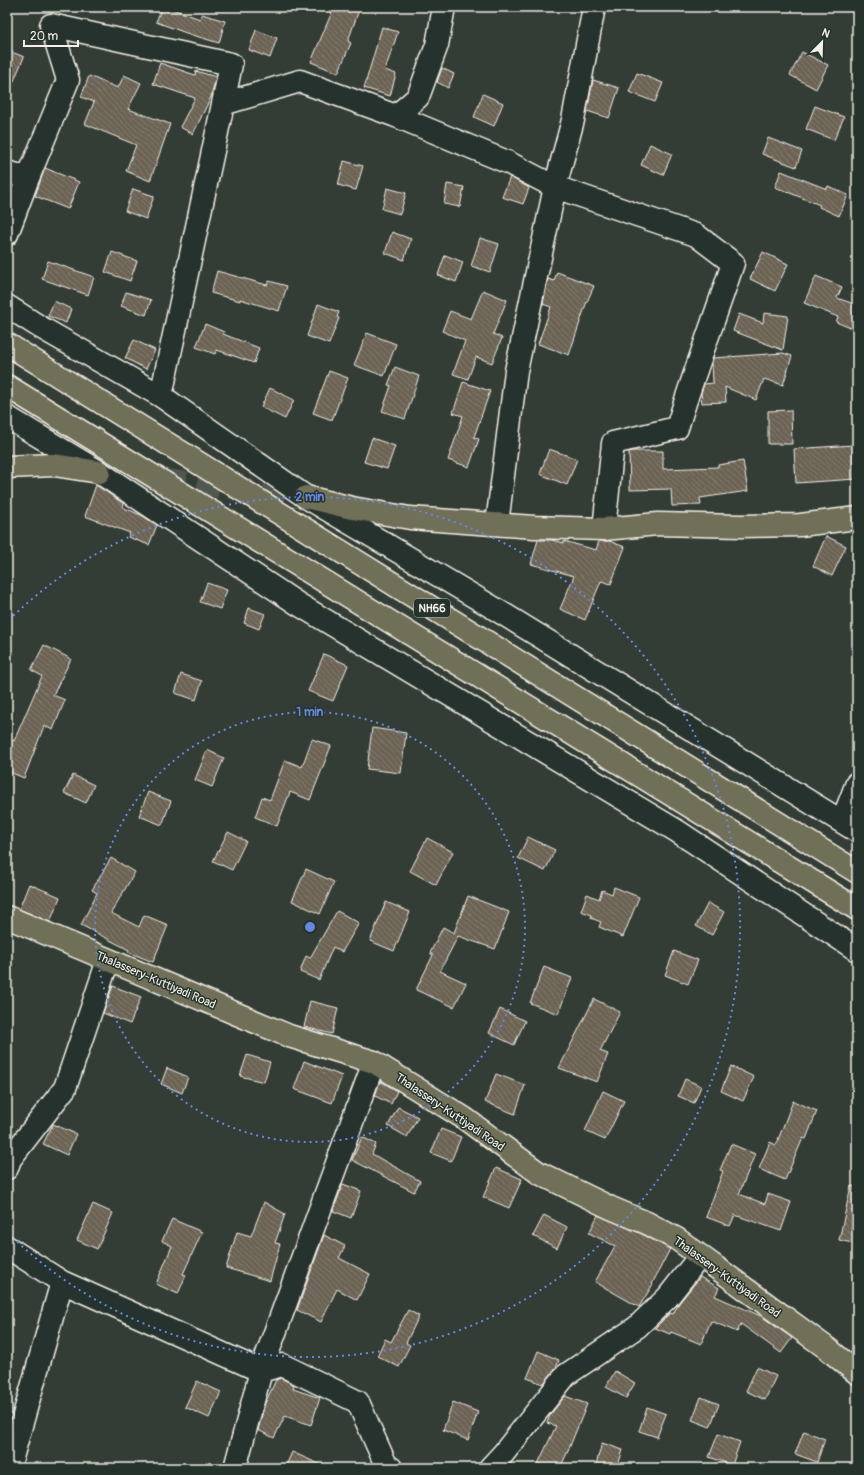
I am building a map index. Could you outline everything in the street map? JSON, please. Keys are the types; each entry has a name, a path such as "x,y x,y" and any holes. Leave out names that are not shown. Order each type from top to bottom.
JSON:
{"main road":[{"name":"NH66","path":"7,344 857,872"},
{"name":"NH66","path":"7,386 857,909"},
{"path":"7,467 54,465 99,472"},
{"path":"306,497 352,508 410,518 604,529 658,524 741,526 800,525 857,518"},
{"name":"Thalassery-Kuttiyadi Road","path":"7,917 289,1036 374,1062 464,1118 539,1173 611,1208 647,1223 677,1239 828,1349 857,1374"}],"street":[{"path":"396,116 418,97 437,45 444,7"},
{"path":"497,524 516,371 555,187 573,120 594,7"},
{"path":"7,234 68,80 50,25 231,64 161,396"},
{"path":"223,104 300,81 396,116 507,162 555,187 696,235 733,262 677,428 613,443 604,529"},
{"path":"7,172 28,178"},
{"path":"7,306 40,327 161,396 306,497 492,607 849,827 857,783"},
{"path":"7,416 99,472 298,604 677,831 857,950"},
{"path":"7,1168 10,1159 64,1088 108,960"},
{"path":"234,1468 261,1371 374,1062"},
{"path":"7,1247 62,1282 261,1371 282,1365 358,1402 386,1465 391,1468"},
{"path":"490,1468 503,1454 566,1375 637,1327 668,1297 700,1256"},
{"path":"9,1468 62,1282"}],"building":[{"path":"162,7 167,7 200,19 202,14 225,21 219,43 156,22"},
{"path":"334,7 360,7 348,41 351,43 338,73 311,62"},
{"path":"382,27 398,32 385,70 396,74 390,96 364,88"},
{"path":"256,30 277,38 270,58 249,50"},
{"path":"7,50 24,57 7,97"},
{"path":"802,52 828,65 816,89 790,75"},
{"path":"160,63 195,75 196,71 216,77 211,97 193,134 180,127 195,98 153,84"},
{"path":"442,68 454,74 448,88 437,82"},
{"path":"637,73 663,83 655,102 629,92"},
{"path":"124,75 141,83 128,109 170,124 150,181 126,171 136,145 85,124 94,102 81,97 89,76 118,88"},
{"path":"593,80 619,88 609,118 587,111"},
{"path":"483,94 503,103 494,126 474,117"},
{"path":"815,106 844,117 834,140 806,129"},
{"path":"768,138 802,151 796,167 762,154"},
{"path":"650,144 672,154 663,175 641,165"},
{"path":"344,161 363,166 356,190 338,185"},
{"path":"45,168 79,182 68,209 35,196"},
{"path":"781,171 827,189 828,186 848,195 839,216 819,207 820,205 775,187"},
{"path":"510,177 529,188 523,204 502,197"},
{"path":"447,184 464,187 460,207 444,204"},
{"path":"387,188 406,193 400,214 382,209"},
{"path":"133,189 154,196 146,219 125,211"},
{"path":"392,232 411,239 404,260 385,253"},
{"path":"480,238 499,244 490,272 471,266"},
{"path":"112,252 137,261 130,281 105,272"},
{"path":"763,252 788,264 775,291 750,279"},
{"path":"445,255 463,262 456,282 438,275"},
{"path":"48,261 94,277 88,295 42,279"},
{"path":"217,271 267,285 269,281 287,286 279,311 240,299 240,301 211,293"},
{"path":"557,272 594,286 586,304 569,355 538,344 551,307 543,304 548,279 554,281"},
{"path":"816,276 842,287 837,298 857,305 857,318 853,329 836,322 838,317 804,303"},
{"path":"483,290 507,300 493,334 502,338 492,363 476,357 468,379 453,374 465,341 442,331 450,311 471,319"},
{"path":"126,292 151,300 146,315 121,306"},
{"path":"54,301 71,309 66,323 48,316"},
{"path":"318,304 339,312 337,317 339,318 329,344 307,336"},
{"path":"764,313 788,316 783,350 733,331 739,314 763,323"},
{"path":"205,324 224,332 223,334 259,348 254,363 217,350 215,354 196,347"},
{"path":"367,333 396,344 384,376 354,365"},
{"path":"134,340 155,350 146,369 125,358"},
{"path":"783,353 792,356 783,385 764,379 756,400 725,387 726,402 702,403 701,393 704,384 714,383 713,358"},
{"path":"395,367 419,376 405,419 382,411 391,386 388,385"},
{"path":"329,371 348,378 332,420 313,413"},
{"path":"463,382 490,391 474,437 479,439 469,467 448,460 463,416 453,413"},
{"path":"270,388 294,400 285,419 261,407"},
{"path":"791,410 792,444 768,444 768,411"},
{"path":"372,438 395,446 387,469 364,462"},
{"path":"853,445 856,479 796,483 794,449"},
{"path":"549,449 577,459 567,485 540,474"},
{"path":"663,451 663,469 718,467 718,465 743,461 748,491 700,498 701,505 672,506 671,489 630,490 629,452"},
{"path":"96,485 124,504 122,507 141,515 157,525 149,545 128,537 130,533 85,516"},
{"path":"826,536 846,546 832,576 813,566"},
{"path":"538,540 552,540 564,543 564,541 596,550 599,541 609,541 625,547 611,584 601,581 585,620 560,609 574,576 531,564"},
{"path":"207,583 227,590 220,609 200,602"},
{"path":"249,608 265,614 259,629 244,623"},
{"path":"44,645 71,659 53,695 65,700 53,730 44,726 24,778 7,771 7,738 14,741 42,676 31,670"},
{"path":"324,654 348,665 333,701 308,691"},
{"path":"181,674 202,681 196,700 175,693"},
{"path":"372,728 406,733 401,773 367,769"},
{"path":"312,739 331,746 310,800 290,792 277,826 255,817 262,797 270,800 285,760 302,767"},
{"path":"207,750 224,758 212,787 195,780"},
{"path":"73,775 94,785 86,803 64,793"},
{"path":"148,792 171,801 162,825 139,816"},
{"path":"228,832 246,841 232,870 213,861"},
{"path":"528,837 555,850 545,871 518,858"},
{"path":"427,838 453,852 436,885 410,871"},
{"path":"111,858 135,872 111,913 139,927 144,915 168,925 153,962 128,952 129,950 81,925 97,893 92,890"},
{"path":"306,869 334,882 320,914 292,901"},
{"path":"29,884 60,897 50,922 19,909"},
{"path":"614,887 639,897 623,937 599,927 601,922 591,918 592,915 581,911 587,894 599,899 602,890 612,894"},
{"path":"468,896 509,912 495,949 458,936 440,971 466,983 454,1007 416,990 433,955 430,953 443,927 454,933"},
{"path":"386,902 410,912 394,951 370,941"},
{"path":"708,903 724,912 712,935 696,926"},
{"path":"337,911 359,923 342,952 333,947 319,980 300,972 306,956 310,958"},
{"path":"674,951 698,960 688,984 665,975"},
{"path":"544,967 572,978 558,1014 530,1003"},
{"path":"113,986 141,997 130,1024 103,1013"},
{"path":"594,999 620,1012 600,1051 608,1054 597,1082 559,1068"},
{"path":"310,1001 338,1008 332,1034 304,1027"},
{"path":"500,1009 525,1021 514,1045 489,1033"},
{"path":"247,1055 270,1062 264,1082 240,1076"},
{"path":"304,1061 342,1076 332,1103 294,1089"},
{"path":"731,1066 754,1077 743,1101 721,1091"},
{"path":"167,1068 188,1077 182,1093 161,1084"},
{"path":"496,1074 525,1085 515,1114 485,1102"},
{"path":"685,1079 701,1086 694,1103 678,1096"},
{"path":"380,1081 397,1091 391,1104 375,1096"},
{"path":"603,1091 624,1101 605,1140 585,1131"},
{"path":"793,1101 817,1111 806,1139 803,1138 785,1180 759,1169 770,1142 776,1145"},
{"path":"398,1107 418,1117 407,1137 388,1126"},
{"path":"53,1124 76,1134 67,1155 43,1144"},
{"path":"441,1129 461,1137 451,1161 431,1153"},
{"path":"362,1137 376,1144 372,1154 420,1181 414,1192 352,1160"},
{"path":"731,1144 755,1154 739,1194 765,1204 768,1194 791,1202 781,1231 735,1215 730,1226 706,1217 723,1171 720,1170"},
{"path":"496,1168 522,1179 509,1208 483,1197"},
{"path":"343,1184 361,1191 351,1218 333,1211"},
{"path":"851,1186 857,1187 857,1244 839,1240"},
{"path":"264,1202 285,1214 275,1243 280,1244 270,1281 226,1268 237,1232 251,1236"},
{"path":"93,1204 113,1213 97,1249 77,1240"},
{"path":"544,1215 567,1227 557,1248 533,1236"},
{"path":"598,1215 642,1234 670,1249 653,1284 639,1307 595,1282 615,1246 589,1233"},
{"path":"172,1219 202,1232 183,1274 186,1275 178,1294 156,1284 172,1246 162,1241"},
{"path":"324,1235 345,1246 339,1258 370,1274 357,1300 337,1289 321,1322 297,1310"},
{"path":"700,1277 719,1288 715,1296 761,1316 792,1338 781,1353 741,1324 737,1332 711,1321 701,1344 671,1332 670,1334 655,1328 670,1313 673,1314 679,1303"},
{"path":"408,1310 419,1316 406,1343 410,1345 399,1367 377,1356 385,1339 391,1342"},
{"path":"538,1351 559,1360 556,1368 543,1384 527,1378"},
{"path":"757,1367 776,1376 765,1400 746,1391"},
{"path":"615,1371 635,1383 626,1398 606,1387"},
{"path":"281,1378 294,1385 293,1389 320,1398 311,1425 285,1416 274,1438 258,1430 265,1403 276,1380"},
{"path":"197,1381 221,1392 209,1418 185,1407"},
{"path":"565,1396 587,1404 560,1468 536,1468 556,1426 547,1423 550,1415"},
{"path":"701,1397 719,1404 710,1427 692,1420"},
{"path":"453,1402 478,1412 468,1440 443,1430"},
{"path":"647,1407 666,1414 657,1437 639,1431"},
{"path":"804,1431 825,1439 817,1462 795,1454"},
{"path":"718,1434 740,1442 732,1465 709,1457"},
{"path":"602,1443 623,1450 617,1468 595,1468"},
{"path":"292,1452 328,1468 285,1468"}],"tunnel":[{"path":"99,472 306,497"}]}
